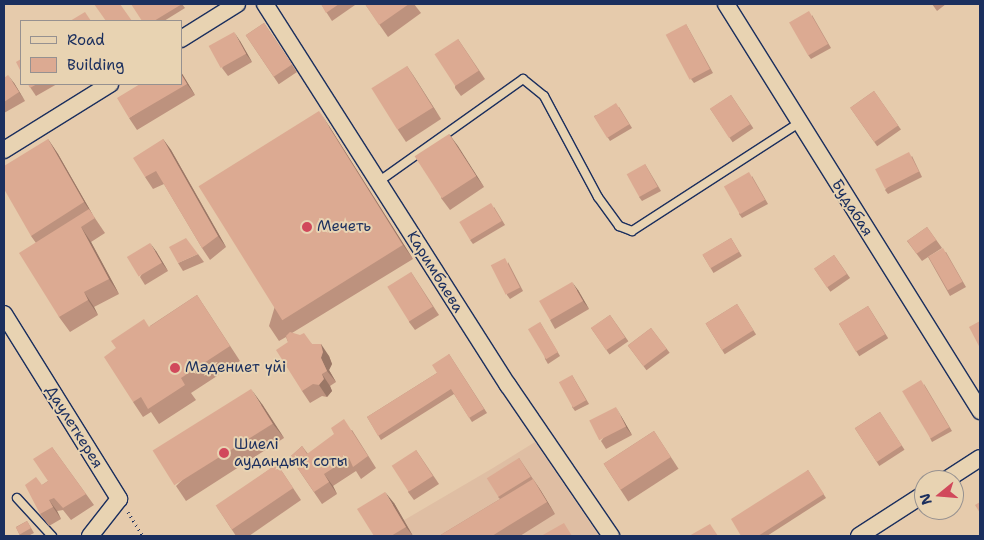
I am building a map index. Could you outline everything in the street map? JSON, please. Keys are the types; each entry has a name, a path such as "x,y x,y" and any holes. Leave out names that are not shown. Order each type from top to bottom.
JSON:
{"street":[{"path":"182,38 237,4"},
{"name":"Каримбаева","path":"264,4 508,385 611,536"},
{"name":"Будабая","path":"726,4 980,411"},
{"path":"4,150 108,85"},
{"name":"Даулеткерея","path":"4,314 119,499"},
{"path":"961,470 980,458"},
{"path":"90,536 119,499"},
{"path":"859,536 914,500"}],"lane":[{"path":"378,182 523,79 544,96 598,197 620,226 632,231 799,123"},
{"path":"17,498 52,536"}],"path":[{"path":"119,499 143,536"}],"shaded area":[{"path":"535,442 599,536 377,536 493,468"}],"building":[{"path":"94,4 120,4 131,20 105,20"},
{"path":"131,4 182,4 156,20 141,20"},
{"path":"321,4 339,4 326,13"},
{"path":"365,4 409,4 379,25"},
{"path":"809,11 828,44 808,55 789,22"},
{"path":"85,12 90,20 72,20"},
{"path":"264,23 292,64 274,77 246,35"},
{"path":"686,24 710,69 690,80 666,35"},
{"path":"234,32 246,54 221,68 209,46"},
{"path":"458,39 479,71 455,86 435,54"},
{"path":"20,60 20,70 16,62"},
{"path":"407,66 433,108 397,130 371,88"},
{"path":"8,75 19,92 4,102 4,78"},
{"path":"182,76 187,84 129,118 117,98 138,85 182,85"},
{"path":"874,91 898,125 874,142 850,108"},
{"path":"731,95 750,124 729,138 710,109"},
{"path":"616,103 629,124 607,138 594,117"},
{"name":"Мечеть","path":"319,111 403,245 282,320 199,186"},
{"path":"449,134 476,176 442,198 415,156"},
{"path":"48,139 84,202 31,236 4,189 4,166"},
{"path":"163,139 218,236 202,248 156,171 145,177 133,158"},
{"path":"909,152 919,172 885,189 875,169"},
{"path":"645,164 658,187 639,197 627,174"},
{"path":"749,172 765,200 740,214 724,186"},
{"path":"491,203 502,221 470,240 459,222"},
{"path":"89,209 95,218 81,227 109,279 84,292 88,300 59,317 19,253"},
{"path":"927,227 936,240 917,254 907,241"},
{"path":"186,238 198,254 178,263 169,247"},
{"path":"731,238 739,252 710,268 702,254"},
{"path":"150,243 162,263 139,277 127,257"},
{"path":"943,248 962,282 948,290 928,256"},
{"path":"834,255 847,274 827,287 814,268"},
{"path":"505,258 520,287 506,295 491,265"},
{"path":"411,272 433,307 409,322 387,287"},
{"path":"572,282 583,301 550,320 539,301"},
{"name":"Мәдениет үйі","path":"197,295 230,346 181,378 185,385 148,409 141,397 133,402 104,357 116,348 111,341 144,319 149,327"},
{"path":"737,304 753,330 722,350 706,324"},
{"path":"868,306 885,334 856,352 839,324"},
{"path":"610,315 625,337 606,350 591,328"},
{"path":"980,321 980,348 969,327"},
{"path":"540,322 558,352 546,359 528,329"},
{"path":"651,328 667,349 643,366 628,345"},
{"path":"290,332 300,335 304,333 312,344 321,344 323,352 321,358 327,371 322,374 324,379 319,385 313,384 302,391 276,350 288,342 286,336"},
{"path":"449,354 484,409 469,418 451,389 378,436 367,417 437,373 432,365"},
{"path":"572,375 586,400 573,408 559,382"},
{"path":"921,380 949,427 930,438 902,391"},
{"path":"251,389 273,424 174,485 153,450"},
{"path":"616,407 626,427 599,440 589,421"},
{"path":"880,412 902,446 877,462 855,428"},
{"path":"344,419 368,456 353,467 349,458 324,474 329,482 314,492 290,457 302,446 307,454 334,434 331,428"},
{"path":"654,431 671,457 621,490 604,464"},
{"path":"52,447 86,494 63,508 54,498 49,500 53,507 40,514 25,485 36,477 42,485 48,481 33,459"},
{"path":"416,450 433,476 409,492 392,466"},
{"path":"519,458 531,477 498,497 487,478"},
{"path":"277,464 293,488 232,529 216,505"},
{"path":"808,470 824,494 758,536 741,536 731,519"},
{"path":"533,479 547,502 492,536 439,536"},
{"path":"385,492 406,527 391,536 374,536 357,509"},
{"path":"980,502 980,513 975,505"},
{"path":"27,521 31,528 20,534 16,528"},
{"path":"564,523 572,536 541,536"},
{"path":"710,524 718,536 689,536"}],"place":[{"name":"Мечеть","path":"307,227"},
{"name":"Мәдениет үйі","path":"175,368"},
{"name":"Шиелі аудандық соты","path":"224,453"}]}
